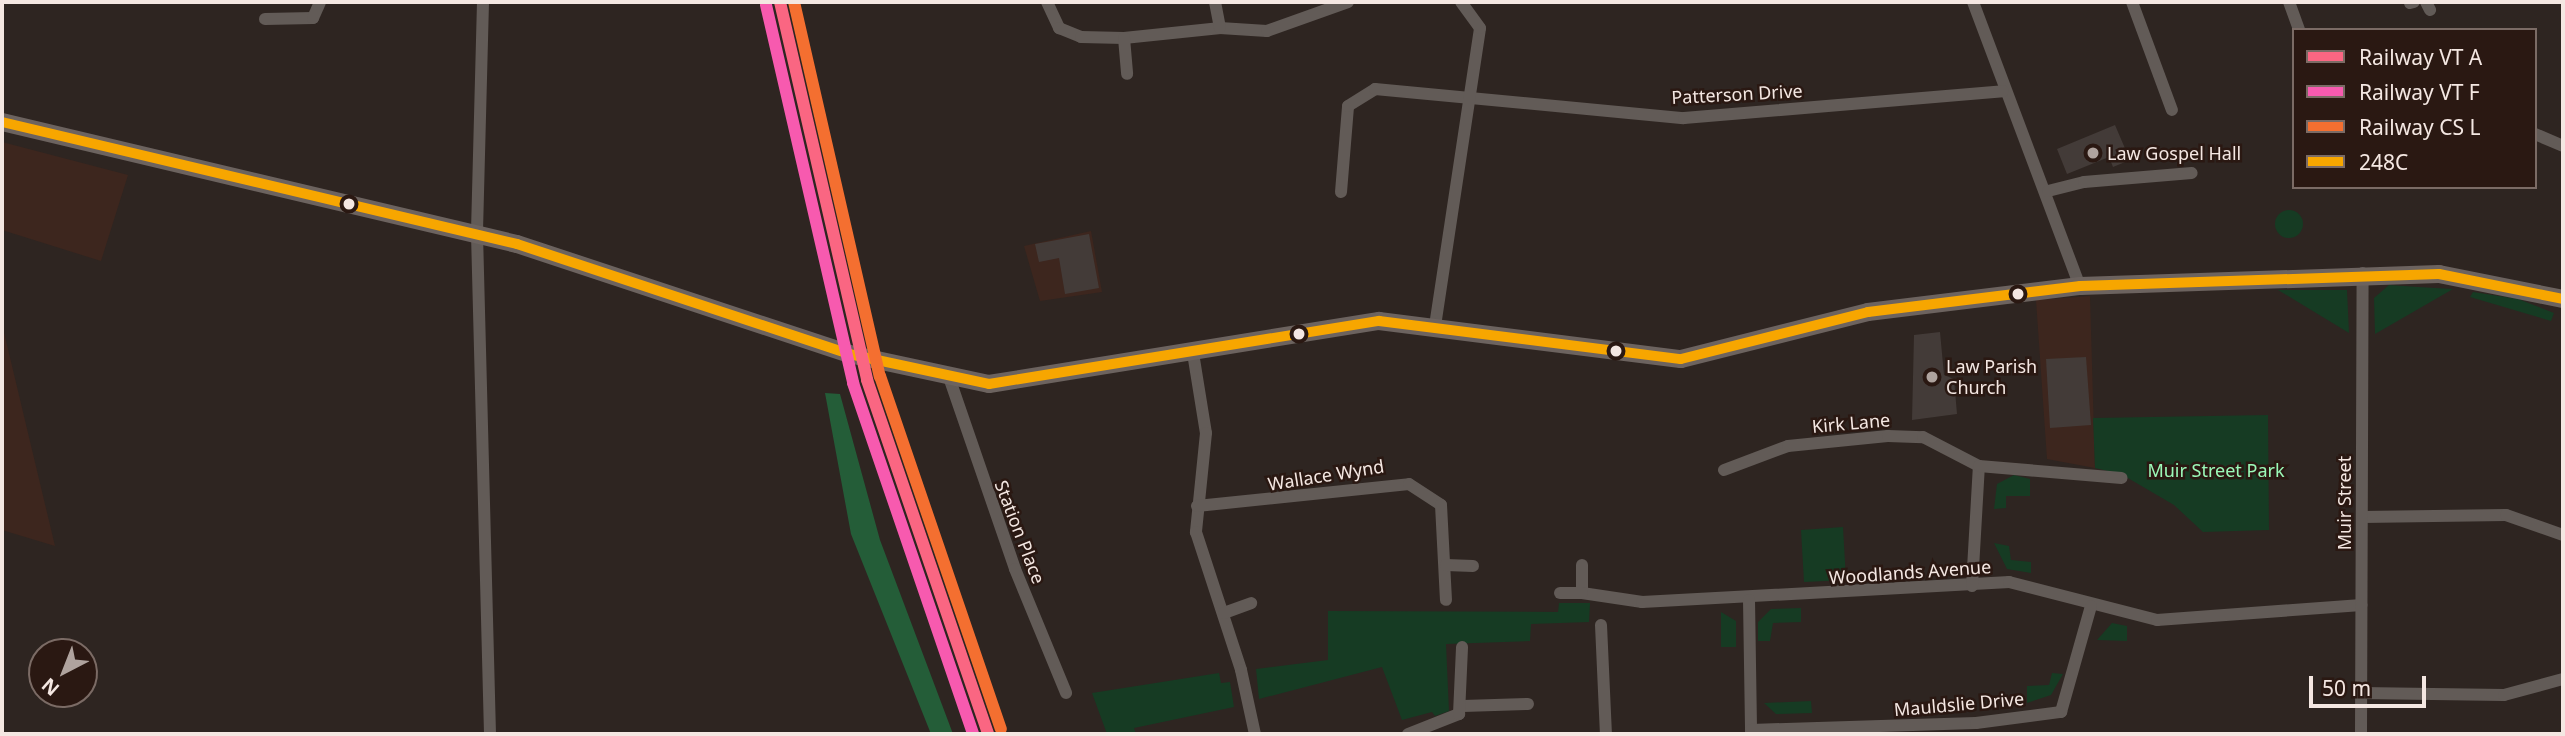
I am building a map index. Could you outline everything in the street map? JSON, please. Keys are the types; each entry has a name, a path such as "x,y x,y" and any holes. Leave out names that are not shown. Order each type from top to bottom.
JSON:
{"main road":[{"path":"2,122 477,234 783,335 920,374 989,384 1354,323 1435,326 1681,359 1868,312 2080,286 2363,273 2439,274 2563,299"}],"street":[{"path":"265,19 313,18 320,2"},
{"path":"484,2 477,234 490,734"},
{"path":"1047,2 1059,29 1124,38 1220,28 1267,31 1348,2"},
{"path":"1215,2 1220,28"},
{"path":"1435,326 1473,96 1480,28 1461,2"},
{"path":"1973,2 2003,91 2048,191 2080,286"},
{"path":"2132,2 2172,110"},
{"path":"2289,2 2298,28"},
{"path":"1124,38 1126,74"},
{"name":"Patterson Drive","path":"1341,192 1348,106 1375,89 1473,96 1685,118 2003,91"},
{"path":"2537,135 2563,146"},
{"path":"2048,191 2084,181 2192,173"},
{"name":"Muir Street","path":"2361,734 2363,273"},
{"path":"1193,352 1206,433 1196,532 1224,613 1255,734"},
{"name":"Station Place","path":"950,380 1014,569 1066,693"},
{"name":"Kirk Lane","path":"1724,470 1788,446 1888,436 1923,437 1979,466"},
{"path":"1972,586 1979,466 2121,478"},
{"name":"Wallace Wynd","path":"1197,506 1409,484 1441,505 1446,600"},
{"path":"2362,517 2506,515 2563,535"},
{"path":"1446,565 1473,566"},
{"path":"1582,565 1582,593"},
{"name":"Woodlands Avenue","path":"1560,593 1678,603 2009,582 2091,606 2157,620 2361,605"},
{"path":"1749,600 1751,732"},
{"path":"1224,613 1251,603"},
{"name":"Mauldslie Drive","path":"1751,732 1906,731 2061,712 2091,606"},
{"path":"1601,625 1606,734"},
{"path":"1408,734 1451,720 1463,706 1462,647"},
{"path":"2361,694 2504,695 2563,679"},
{"path":"1463,706 1528,704"}],"shaded area":[{"path":"2,142 128,175 101,261 2,230"},
{"path":"1091,231 1102,292 1040,301 1024,246"},
{"path":"2090,296 2095,468 2047,459 2036,300"},
{"path":"2,324 55,546 2,530"}],"green space":[{"path":"2289,210 2299,214 2303,224 2299,234 2289,238 2279,234 2275,224 2279,214"},
{"path":"2389,285 2453,289 2375,334 2374,298"},
{"path":"2278,290 2347,290 2349,333"},
{"path":"2473,292 2518,299 2554,313 2551,321 2470,297"},
{"path":"825,393 840,394 880,540 953,734 931,734 851,534"},
{"name":"Muir Street Park","path":"2268,415 2269,530 2203,532 2174,505 2121,474 2095,468 2093,418"},
{"path":"2014,475 2030,479 2030,496 2006,496 2006,508 1994,509 1997,484"},
{"path":"1843,527 1846,580 1804,582 1801,530"},
{"path":"1994,543 2009,546 2011,560 2031,562 2031,573 2007,569"},
{"path":"1559,603 1590,603 1589,622 1531,624 1530,641 1446,644 1449,711 1435,716 1432,712 1402,720 1382,667 1259,699 1256,669 1328,660 1328,611 1558,612"},
{"path":"1801,608 1801,622 1773,623 1770,641 1758,641 1758,622 1771,609"},
{"path":"1721,612 1736,621 1736,647 1721,647"},
{"path":"2112,623 2127,626 2127,641 2097,640"},
{"path":"1219,673 1221,683 1230,682 1234,707 1134,728 1136,734 1107,734 1092,693"},
{"path":"2052,673 2063,674 2051,695 2027,703 2027,686 2049,685"},
{"path":"1811,701 1812,713 1776,714 1764,703"}],"building":[{"name":"Law Gospel Hall","path":"2115,125 2130,160 2113,167 2109,157 2067,174 2057,149"},
{"path":"1089,234 1099,288 1065,294 1059,258 1039,262 1035,244"},
{"name":"Law Parish Church","path":"1940,332 1944,375 1954,379 1957,414 1912,420 1914,335"},
{"path":"2086,357 2091,425 2050,428 2046,359"}],"transit line":[{"path":"780,2 867,380 988,734"},
{"path":"794,2 880,376 1001,729"},
{"path":"766,5 853,383 973,734"},
{"name":"248C","path":"2,122 517,244 849,354 989,384 1379,321 1681,359 1868,312 2080,286 2439,274 2563,299"}],"place":[{"name":"Law Gospel Hall","path":"2093,153"},
{"name":"Law Parish Church","path":"1932,377"}]}
